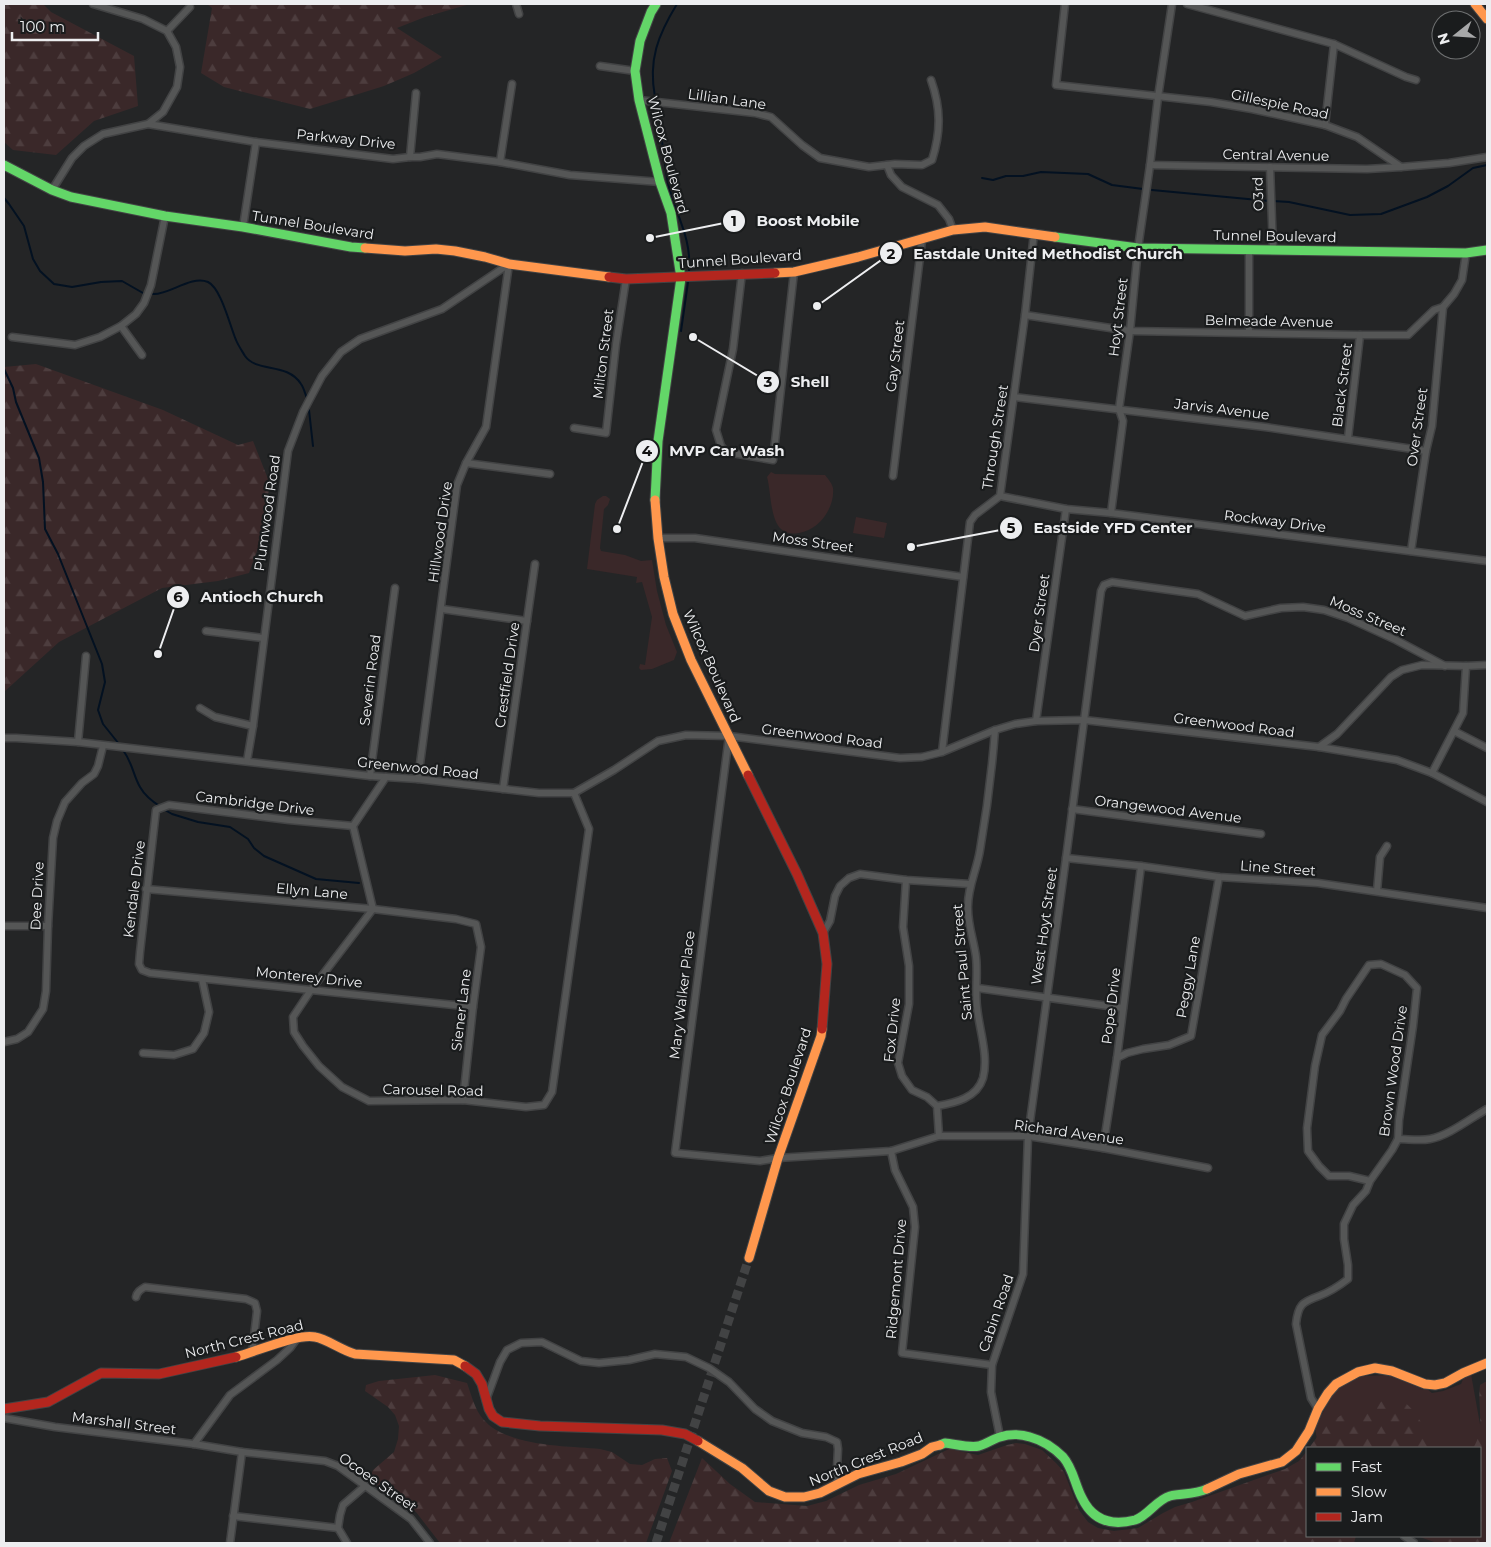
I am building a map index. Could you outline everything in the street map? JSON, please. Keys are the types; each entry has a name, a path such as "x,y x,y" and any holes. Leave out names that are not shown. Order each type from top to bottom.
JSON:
{"main road":[{"name":"Wilcox Boulevard","path":"656,4 640,41 635,71 639,100 660,182 671,213 681,278 658,441 656,501 658,538 666,584 673,614 691,660 797,874 823,933 827,964 820,1036 778,1158 749,1258"},
{"path":"1475,4 1487,19"},
{"name":"Tunnel Boulevard","path":"4,165 52,190 71,197 165,216 243,227 351,248 455,251 509,264 626,279 794,272 922,240 953,230 985,227 1138,248 1466,253 1487,250"},
{"name":"North Crest Road","path":"4,1409 48,1402 101,1373 159,1374 252,1353 298,1337 308,1336 355,1354 454,1360 476,1374 482,1384 489,1409 493,1416 502,1422 540,1426 662,1430 685,1434 742,1468 769,1491 785,1497 804,1497 820,1494 858,1474 901,1462 945,1443 979,1446 1000,1437 1014,1434 1030,1437 1046,1444 1064,1457 1077,1483 1082,1499 1094,1515 1105,1521 1118,1523 1138,1519 1161,1500 1170,1496 1198,1493 1239,1474 1282,1462 1296,1451 1309,1431 1318,1409 1328,1393 1336,1384 1358,1372 1375,1368 1392,1371 1425,1384 1435,1385 1445,1383 1463,1372 1487,1364"}],"street":[{"path":"52,190 72,158 84,146 103,134 148,124 163,112 177,88 180,67 176,47 166,31 144,19 94,4"},
{"path":"516,4 519,14"},
{"name":"Gillespie Road","path":"1065,4 1056,85 1219,103 1325,125 1364,141 1401,167"},
{"name":"Hoyt Street","path":"1111,513 1123,421 1119,410 1130,330 1138,248 1172,4"},
{"path":"1187,4 1334,44 1416,80"},
{"path":"166,31 190,7"},
{"path":"1325,125 1334,44"},
{"path":"600,66 635,71"},
{"name":"Lillian Lane","path":"639,100 755,113 771,117 802,145 820,158 869,167 895,164 922,165 932,160 938,141 939,118 936,95 931,80"},
{"path":"500,162 512,84"},
{"path":"410,157 416,93"},
{"name":"Parkway Drive","path":"148,124 256,142 393,159 437,154 500,162 570,175 660,182"},
{"path":"243,227 256,142"},
{"path":"1401,167 1449,163 1487,157"},
{"path":"887,165 891,175 902,187 938,204 949,219 953,230"},
{"name":"Central Avenue","path":"1150,165 1366,169 1401,167"},
{"name":"O3rd","path":"1270,167 1273,249"},
{"path":"12,337 75,345 100,337 122,326 136,314 144,303 151,285 165,216"},
{"name":"Through Street","path":"942,752 970,522 975,515 1000,496 1034,233"},
{"name":"Gay Street","path":"893,476 922,240"},
{"path":"1249,249 1249,332"},
{"name":"Belmeade Avenue","path":"1025,314 1130,330 1360,335 1408,334 1434,310 1443,306 1454,294 1462,280 1466,253"},
{"name":"Hillwood Drive","path":"418,779 457,485 466,463 486,427 509,264"},
{"name":"Plumwood Road","path":"247,761 288,451 303,412 322,376 341,352 360,339 442,309 509,264"},
{"path":"742,273 733,348 716,430 721,446 726,452 773,460 794,272"},
{"name":"Milton Street","path":"574,428 606,433 616,344 626,279"},
{"name":"Over Street","path":"1411,551 1426,451 1432,426 1443,306"},
{"path":"122,326 142,355"},
{"name":"Black Street","path":"1348,438 1360,335"},
{"name":"Jarvis Avenue","path":"1014,397 1348,438 1426,451"},
{"path":"466,463 550,474"},
{"name":"Rockway Drive","path":"1000,496 1066,509 1111,513 1487,561"},
{"name":"Dyer Street","path":"1036,721 1066,509"},
{"name":"Moss Street","path":"658,538 695,538 963,576"},
{"name":"Crestfield Drive","path":"504,789 535,564"},
{"name":"Moss Street","path":"1084,720 1100,591 1104,585 1112,582 1198,594 1245,616 1281,608 1303,607 1324,610 1348,618 1396,640 1445,666"},
{"name":"Severin Road","path":"370,776 395,588"},
{"path":"442,609 527,621"},
{"path":"206,631 263,638"},
{"path":"78,742 86,656"},
{"name":"Moss Street","path":"1319,748 1337,734 1391,677 1402,670 1422,665 1487,665"},
{"path":"1432,773 1463,713 1466,666"},
{"path":"200,708 215,717 253,726"},
{"name":"Greenwood Road","path":"4,738 78,742 370,776 418,779 538,793 574,793 658,741 686,736 729,736 900,758 922,757 942,752 995,730 1015,724 1036,721 1084,720 1319,748 1397,760 1432,773 1487,802"},
{"name":"West Hoyt Street","path":"1028,1136 1084,720"},
{"name":"Saint Paul Street","path":"937,1106 952,1104 963,1099 974,1092 982,1078 984,1058 977,1005 977,968 969,926 968,908 970,884 980,852 995,730"},
{"path":"1454,731 1487,748"},
{"name":"Mary Walker Place","path":"729,736 675,1153 760,1161 778,1158"},
{"name":"Dee Drive","path":"4,1042 17,1039 28,1032 43,1010 46,991 53,838 57,821 65,802 82,783 94,774 103,746"},
{"path":"372,909 352,826 386,777"},
{"name":"Carousel Road","path":"372,909 293,1017 294,1032 319,1066 342,1087 369,1101 463,1100 526,1108 544,1105 552,1092 589,829 574,793"},
{"name":"Cambridge Drive","path":"156,810 169,805 352,826"},
{"name":"Orangewood Avenue","path":"1072,809 1261,834"},
{"name":"Kendale Drive","path":"142,970 139,964 140,952 156,810"},
{"path":"1377,892 1380,857 1387,846"},
{"name":"Line Street","path":"1066,858 1219,877 1318,883 1487,908"},
{"name":"Pope Drive","path":"1103,1148 1118,1058 1141,866"},
{"path":"823,933 830,921 837,891 840,886 849,878 860,874 906,880 970,884"},
{"name":"Peggy Lane","path":"1118,1058 1127,1053 1143,1049 1169,1046 1190,1036 1219,877"},
{"name":"Fox Drive","path":"906,880 903,926 909,966 909,1004 898,1063 902,1076 912,1090 926,1097 937,1106"},
{"name":"Ellyn Lane","path":"146,889 372,909 456,919 476,924"},
{"name":"Siener Lane","path":"463,1100 481,947 476,924"},
{"path":"4,926 48,926"},
{"name":"Brown Wood Drive","path":"1318,1409 1311,1398 1296,1324 1297,1313 1303,1303 1310,1298 1340,1286 1348,1279 1344,1224 1353,1205 1366,1191 1370,1181 1398,1139 1417,988 1405,975 1381,964 1369,965 1322,1036 1313,1074 1307,1128 1308,1151 1329,1176 1349,1176 1370,1181"},
{"name":"Monterey Drive","path":"142,970 150,973 202,979 473,1007"},
{"path":"143,1053 174,1055 193,1049 204,1033 209,1012 202,979"},
{"path":"977,988 1123,1008"},
{"path":"937,1106 939,1136"},
{"path":"1398,1139 1430,1139 1436,1137 1457,1128 1487,1109"},
{"name":"Richard Avenue","path":"778,1158 891,1151 939,1136 1028,1136 1208,1168"},
{"name":"Cabin Road","path":"1000,1437 991,1392 992,1365 1023,1274 1028,1136"},
{"name":"Ridgemont Drive","path":"891,1151 895,1170 913,1207 915,1227 902,1353 992,1365"},
{"path":"136,1298 137,1293 145,1287 246,1298 255,1303 256,1311 252,1353"},
{"path":"194,1444 230,1395 277,1360 290,1348 298,1337"},
{"path":"486,1400 500,1362 508,1350 521,1343 542,1342 582,1361 599,1363 629,1360 655,1354 686,1357 709,1368 730,1382 755,1409 772,1422 802,1433 826,1437 837,1442 836,1486"},
{"name":"Marshall Street","path":"4,1418 55,1427 194,1444 242,1452"},
{"path":"230,1543 242,1452"},
{"name":"Ocoee Street","path":"242,1452 325,1461 338,1466 411,1519 430,1543"},
{"path":"346,1543 338,1528 343,1505 365,1486"},
{"path":"234,1516 338,1528"}],"green space":[{"path":"4,4 43,4 51,12 134,56 138,106 94,121 56,155 13,150 4,142"},
{"path":"207,4 470,4 425,17 397,28 442,57 414,73 384,86 310,109 224,87 201,73 212,8"},
{"path":"36,364 163,410 238,445 253,441 270,484 258,548 249,573 218,581 162,588 59,642 4,692 4,367"},
{"path":"771,472 775,474 825,475 833,488 833,496 828,510 819,523 813,528 794,534 781,529 775,519 771,504 767,477"},
{"path":"603,496 610,499 604,509 601,551 625,555 641,561 652,560 657,591 666,625 677,652 674,660 652,669 641,670 639,668 640,664 645,665 652,617 642,582 636,583 637,577 587,569 595,504"},
{"path":"856,517 887,523 884,538 853,533"},
{"path":"1471,1374 1487,1463 1481,1447 1318,1447 1315,1427 1332,1396 1349,1380 1361,1376 1392,1375 1427,1389 1432,1393 1461,1384 1464,1377"},
{"path":"435,1375 467,1383 474,1404 480,1415 490,1426 518,1439 535,1443 600,1449 612,1452 630,1464 642,1465 655,1459 667,1458 672,1471 646,1543 440,1543 416,1512 369,1480 373,1470 394,1452 399,1426 395,1415 388,1407 365,1391 366,1385 379,1381"},
{"path":"1487,1381 1487,1543 1437,1543 1420,1537 1481,1537 1481,1447 1474,1447 1477,1441 1480,1425 1480,1385"},
{"path":"1389,1397 1397,1398 1405,1403 1417,1416 1434,1447 1310,1447 1326,1425 1343,1414 1365,1411"},
{"path":"1025,1444 1042,1450 1064,1472 1079,1510 1088,1522 1098,1528 1114,1531 1138,1528 1175,1507 1285,1469 1299,1461 1306,1452 1306,1537 1356,1537 1354,1543 669,1543 702,1458 730,1484 755,1502 807,1506 826,1501 859,1485 896,1474 949,1449 978,1455 1007,1445"}],"waterway":[{"path":"655,97 653,71 656,48 677,4"},
{"path":"657,107 668,183 686,237 689,272"},
{"path":"1273,201 1289,202 1350,215 1381,214 1427,197 1448,186 1473,168 1487,165"},
{"path":"982,178 993,180 1006,176 1023,176 1041,172 1088,174 1112,185 1143,189"},
{"path":"1152,190 1269,201"},
{"path":"4,198 24,226 33,259 40,271 54,284 72,287 101,282 122,281 143,293"},
{"path":"153,294 166,292 194,281 208,282 213,286 221,299 236,340 245,356 257,364 280,370 295,377 302,386 307,398"},
{"path":"681,331 688,282"},
{"path":"4,369 39,458 43,482 45,529 58,554 102,664 105,682 98,710 103,724 119,744"},
{"path":"309,410 313,446"},
{"path":"123,750 142,790 149,799 161,807"},
{"path":"165,810 198,822 230,827 248,839 254,848 264,856 316,879 359,883"}],"tunnel":[{"path":"656,1543 749,1258"}],"traffic: fast":[{"path":"655,500 658,441 681,278 671,213 660,182 639,100 635,71 640,41 656,4"},
{"path":"4,165 52,190 71,197 165,216 365,248"},
{"path":"1055,237 1138,248 1466,253 1487,250"},
{"path":"940,1445 945,1443 979,1446 997,1438 1011,1435 1026,1436 1039,1440 1056,1450 1066,1461 1086,1506 1098,1517 1111,1522 1135,1520 1165,1498 1207,1489"}],"traffic: slow":[{"path":"1475,4 1487,19"},
{"path":"775,273 794,272 858,257 953,230 985,227 1055,237"},
{"path":"365,248 405,251 436,249 455,251 509,264 609,277"},
{"path":"655,500 664,577 673,614 691,660 748,775"},
{"path":"749,1258 778,1158 822,1029"},
{"path":"236,1357 288,1340 315,1337 355,1354 454,1360 465,1366"},
{"path":"1207,1489 1239,1474 1282,1462 1296,1451 1309,1431 1318,1409 1328,1393 1336,1384 1358,1372 1375,1368 1392,1371 1425,1384 1435,1385 1445,1383 1487,1363"},
{"path":"698,1441 742,1468 769,1491 785,1497 804,1497 820,1493 858,1474 901,1462 940,1445"}],"traffic: jam":[{"path":"609,277 626,279 775,273"},
{"path":"748,775 797,874 823,933 827,964 822,1029"},
{"path":"4,1409 48,1402 101,1373 159,1374 236,1357"},
{"path":"465,1366 476,1374 482,1384 489,1409 493,1416 502,1422 540,1426 662,1430 685,1434 698,1441"}],"place":[{"name":"Boost Mobile","path":"650,238"},
{"name":"Eastdale United Methodist Church","path":"817,306"},
{"name":"Shell","path":"693,337"},
{"name":"MVP Car Wash","path":"617,529"},
{"name":"Eastside YFD Center","path":"911,547"},
{"name":"Antioch Church","path":"158,654"}]}
